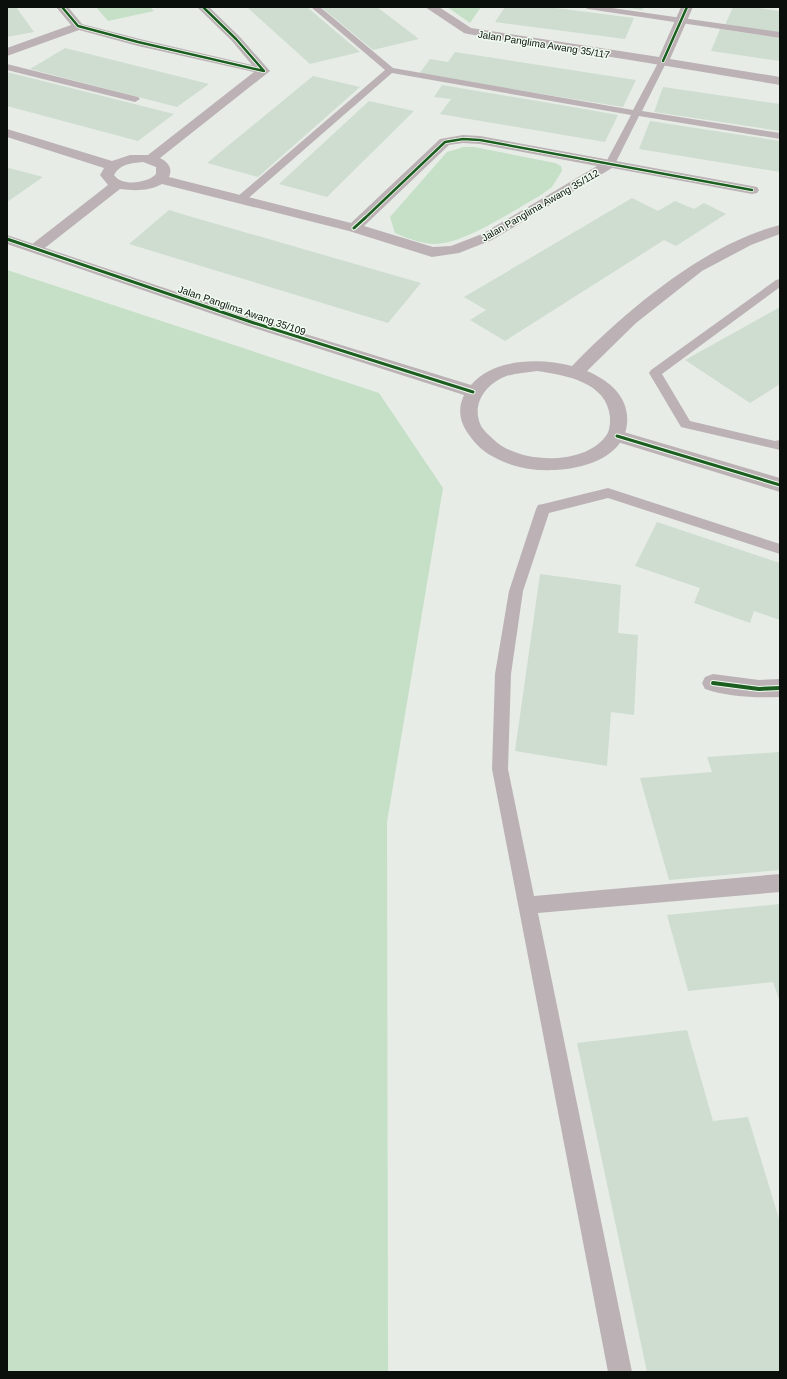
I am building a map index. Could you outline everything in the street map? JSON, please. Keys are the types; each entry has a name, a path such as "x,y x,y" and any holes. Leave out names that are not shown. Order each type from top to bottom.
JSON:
{"street":[{"path":"62,7 78,26 138,42 264,71"},
{"path":"221,7 205,9 232,46 264,71"},
{"name":"Jalan Panglima Awang 35/117","path":"431,7 468,31 622,56 663,61 780,81"},
{"path":"663,61 687,7"},
{"path":"7,52 78,26"},
{"path":"191,54 214,54 232,46"},
{"path":"151,159 264,71"},
{"path":"7,133 113,166"},
{"path":"354,228 445,142 463,139 480,140 752,190"},
{"path":"139,158 151,159 163,166 165,170 160,179 153,183 125,187 112,182 107,175 113,166 126,160 139,158"},
{"name":"Jalan Panglima Awang 35/112","path":"160,179 354,228 432,252 454,250 487,237 610,164"},
{"path":"36,248 117,185"},
{"path":"575,373 595,352 630,320 697,268 746,242 780,229"},
{"name":"Jalan Panglima Awang 35/109","path":"7,239 254,323 473,392"},
{"path":"537,366 562,368 585,376 604,388 616,403 621,419 617,436 605,449 586,460 563,464 537,464 512,458 492,448 477,434 469,419 469,403 473,392 492,376 513,369 537,366"},
{"path":"617,436 780,485"},
{"path":"713,683 759,689 780,688"}],"lane":[{"path":"315,7 390,70 636,113 780,136"},
{"path":"588,7 780,35"},
{"path":"610,164 663,61"},
{"path":"7,67 135,99"},
{"path":"241,199 390,70"},
{"path":"780,282 655,373 686,424 778,446 780,444"},
{"path":"620,1372 500,769 503,674 516,591 543,509 608,493 780,549"},
{"path":"527,905 780,883"}],"green space":[{"path":"96,7 150,7 154,11 108,21"},
{"path":"447,7 481,7 470,23"},
{"path":"464,147 474,147 555,163 561,166 562,171 552,187 541,195 488,226 459,239 445,243 433,244 423,243 395,233 390,217 447,152"},
{"path":"7,270 379,393 443,488 387,822 388,1372 7,1372"}],"building":[{"path":"7,7 16,7 34,32 7,37"},
{"path":"307,7 360,52 310,64 248,8"},
{"path":"321,7 377,7 419,39 373,50"},
{"path":"505,7 548,7 634,18 625,39 495,22"},
{"path":"624,7 644,7 642,10"},
{"path":"733,7 751,7 780,11 780,33 725,25"},
{"path":"720,29 780,38 780,61 711,51"},
{"path":"65,48 209,84 177,107 30,69"},
{"path":"455,52 636,80 623,107 419,74 430,59 448,62"},
{"path":"7,72 174,114 138,141 7,106"},
{"path":"313,76 360,87 258,177 207,163"},
{"path":"442,85 618,115 605,142 440,114 451,99 434,97"},
{"path":"663,87 780,104 780,131 654,112"},
{"path":"369,101 414,111 327,197 279,184"},
{"path":"650,121 780,141 780,172 639,149"},
{"path":"7,167 9,168 43,177 7,202"},
{"path":"632,198 658,211 675,201 694,209 704,203 726,214 676,246 664,240 505,341 470,320 486,310 464,297"},
{"path":"169,210 421,283 388,323 129,244"},
{"path":"780,307 780,384 750,403 685,360"},
{"path":"657,522 780,563 780,620 754,611 750,623 694,603 700,588 635,566"},
{"path":"540,574 621,585 618,633 638,635 634,715 611,712 607,766 515,751"},
{"path":"780,752 780,870 669,880 640,778 712,772 707,757"},
{"path":"780,904 780,1002 773,982 688,991 667,915"},
{"path":"687,1030 713,1121 748,1117 780,1222 780,1372 647,1372 577,1043"}],"cycle path":[{"path":"62,7 78,26 138,42 264,71 236,39 203,7"},
{"path":"663,61 687,7"},
{"path":"354,228 445,142 463,139 480,140 752,190"},
{"path":"7,239 254,323 473,392"},
{"path":"617,436 780,485"},
{"path":"713,683 759,689 780,688"}]}
